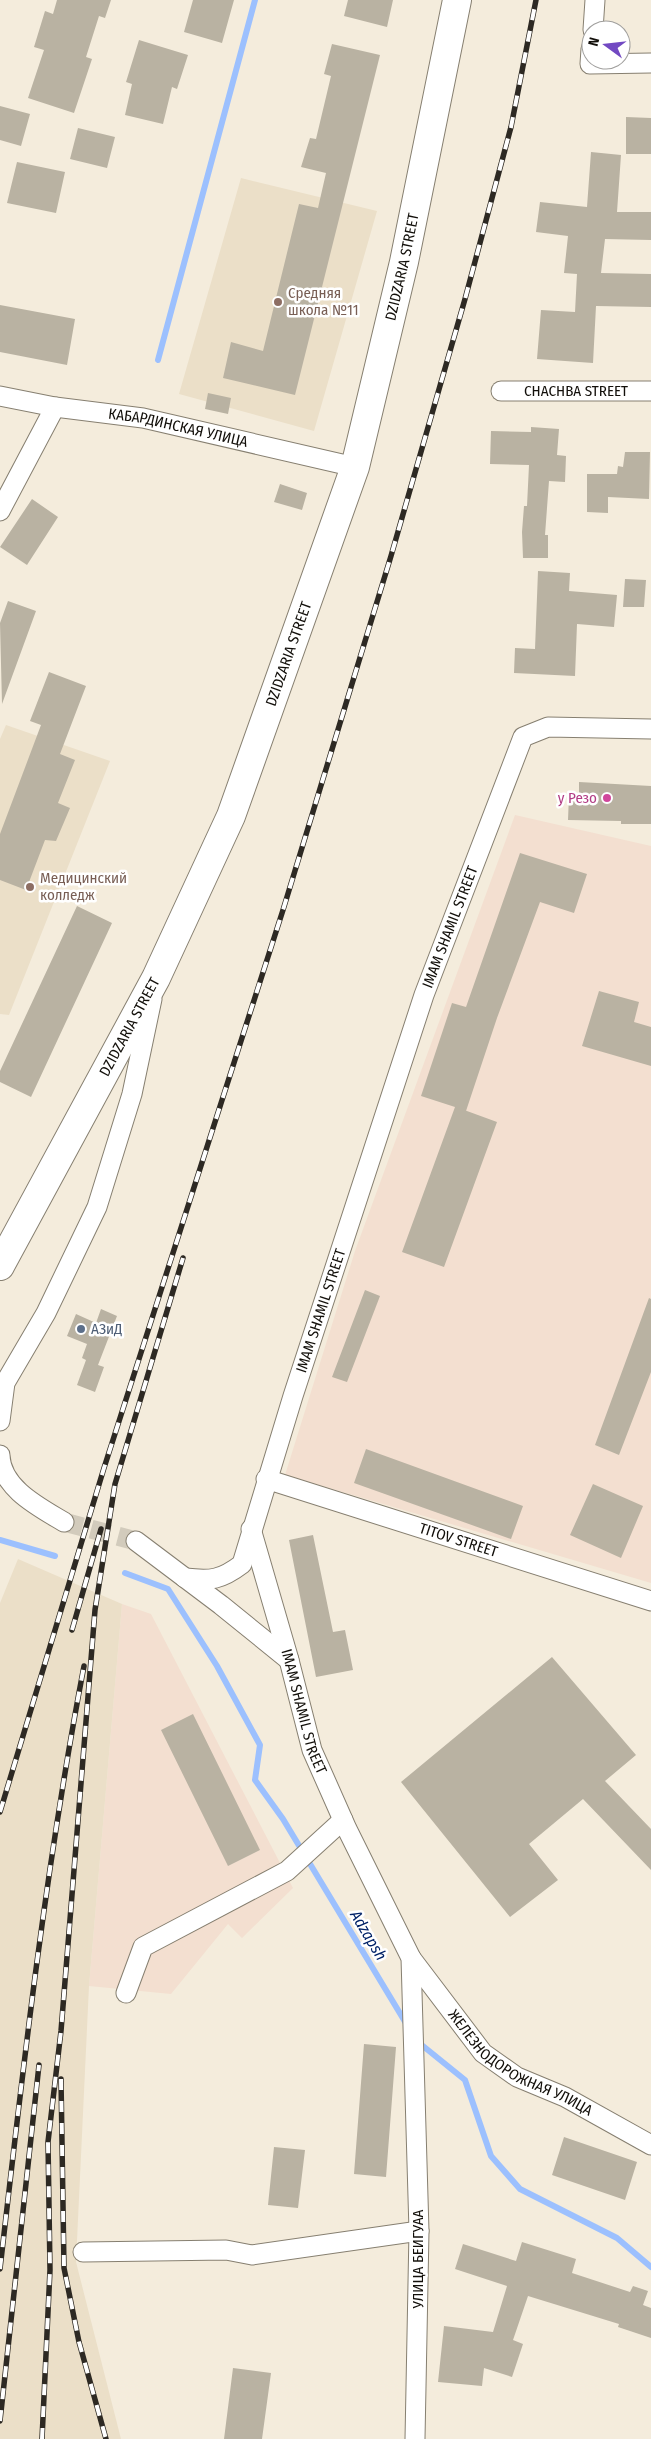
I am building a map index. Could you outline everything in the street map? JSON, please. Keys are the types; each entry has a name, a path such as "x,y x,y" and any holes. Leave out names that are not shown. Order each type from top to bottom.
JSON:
{"highway":[{"name":"DZIDZARIA STREET","path":"0,1266 156,978 231,816 356,467 404,262 457,0"}],"street":[{"path":"594,20 595,0"},
{"path":"631,61 651,63"},
{"name":"CHACHBA STREET","path":"502,391 651,391"},
{"name":"КАБАРДИНСКАЯ УЛИЦА","path":"0,396 55,407 143,418 356,467"},
{"path":"0,511 55,407"},
{"name":"IMAM SHAMIL STREET","path":"414,2006 410,1958 343,1820 312,1750 289,1660 251,1529 424,995 523,737 548,727 651,729"},
{"path":"0,1421 2,1382 46,1313 97,1207 132,1094 156,978"},
{"path":"0,1454 0,1463 20,1494 64,1522"},
{"name":"TITOV STREET","path":"266,1479 651,1601"},
{"path":"185,1578 202,1580 225,1577 242,1564 251,1529"},
{"path":"136,1541 289,1660"},
{"path":"126,1993 144,1947 287,1871 328,1837 343,1820"},
{"name":"ЖЕЛЕЗНОДОРОЖНАЯ УЛИЦА","path":"410,1958 483,2053 517,2078 565,2097 651,2145"},
{"name":"УЛИЦА БЕИГУАА","path":"414,2006 414,2080 419,2231 415,2439"},
{"path":"83,2252 226,2250 252,2255 419,2231"}],"shaded area":[{"name":"Средняя школа №11","path":"241,178 377,211 314,431 179,394"},
{"name":"Медицинский колледж","path":"6,725 110,761 9,1015 0,1014 0,739"},
{"path":"515,815 651,846 651,1583 285,1475 355,1251"},
{"path":"18,1559 122,1604 89,1986 76,2262 121,2439 0,2439 0,1603"},
{"path":"122,1604 151,1614 293,1888 242,1938 228,1924 171,1994 89,1986"}],"building":[{"path":"57,0 111,0 105,18 99,16 86,57 92,59 74,113 28,98 44,50 34,47 45,11 53,14"},
{"path":"193,0 234,0 222,43 184,32"},
{"path":"348,0 393,0 387,27 344,16"},
{"path":"139,40 188,55 177,89 172,87 163,124 125,115 132,84 126,82"},
{"path":"332,44 380,55 295,395 223,378 231,342 263,351 299,204 318,208 326,173 301,167 310,138 316,139 331,76 324,74"},
{"path":"0,106 30,114 21,146 0,140"},
{"path":"626,117 651,118 651,154 626,154"},
{"path":"78,128 115,137 107,168 70,159"},
{"path":"591,152 621,155 617,212 651,212 651,240 605,239 601,273 651,274 651,307 596,306 593,363 537,359 541,310 575,312 577,274 564,273 568,236 536,232 540,202 587,207"},
{"path":"17,162 65,172 56,213 7,203"},
{"path":"0,305 75,319 67,365 0,352"},
{"path":"208,393 231,398 228,414 205,409"},
{"path":"531,427 559,429 557,455 566,456 565,482 549,481 545,535 548,535 548,558 523,558 522,532 524,506 527,506 529,465 490,464 491,431 531,432"},
{"path":"625,452 650,452 649,499 608,497 608,513 587,512 587,474 617,474 618,466 623,467"},
{"path":"280,484 307,493 302,510 274,502"},
{"path":"32,499 58,517 27,565 0,547"},
{"path":"538,571 570,573 569,591 617,595 614,627 577,624 575,676 514,673 515,648 535,649"},
{"path":"625,579 646,580 644,607 623,607"},
{"path":"8,601 36,611 2,704 0,623"},
{"path":"49,672 86,686 60,754 75,760 58,803 70,808 56,841 45,840 26,890 0,880 0,834 41,725 30,721"},
{"path":"579,782 651,786 651,824 621,824 621,821 568,820 569,795 579,796"},
{"path":"520,853 587,874 574,913 540,902 497,1018 466,1111 497,1122 444,1267 402,1252 455,1107 421,1096 452,1003 466,1007"},
{"path":"77,906 112,923 31,1097 0,1082 0,1071"},
{"path":"599,991 639,1002 634,1022 651,1027 651,1066 582,1046"},
{"path":"365,1290 380,1296 347,1382 332,1377"},
{"path":"649,1298 651,1299 651,1372 619,1455 595,1445"},
{"path":"101,1309 117,1316 98,1365 104,1367 95,1392 77,1385 86,1360 82,1358 87,1344 67,1336 76,1314 96,1323"},
{"path":"366,1449 523,1506 511,1539 354,1483"},
{"path":"593,1484 643,1506 621,1558 570,1535"},
{"path":"313,1535 333,1632 345,1630 353,1670 316,1677 289,1540"},
{"path":"552,1657 636,1755 605,1781 651,1829 651,1870 583,1799 529,1844 558,1880 510,1917 401,1782"},
{"path":"193,1714 260,1850 228,1866 161,1730"},
{"path":"364,2044 396,2047 386,2177 354,2174"},
{"path":"564,2137 637,2162 625,2200 552,2175"},
{"path":"274,2147 305,2150 298,2208 268,2205"},
{"path":"522,2242 576,2259 572,2273 630,2292 633,2286 648,2291 643,2305 651,2308 651,2338 618,2327 619,2324 528,2296 513,2340 523,2344 512,2377 484,2368 482,2386 438,2382 444,2326 493,2332 507,2286 455,2269 463,2244 516,2261"},
{"path":"233,2368 271,2373 262,2439 224,2439"}],"waterway":[{"path":"158,360 255,0"},
{"name":"Adzapsh","path":"0,1540 55,1556"},
{"name":"Adzapsh","path":"125,1573 168,1589 217,1666 260,1745 255,1780 283,1819 407,2025"},
{"name":"Adzapsh","path":"418,2042 465,2080 491,2156 520,2189 617,2238 651,2267"}],"tunnel":[{"path":"64,1522 136,1541"}],"railway":[{"path":"0,1812 104,1468 283,910 391,556 465,299 511,127 536,0"},
{"path":"42,2439 50,2270 48,2142 61,2031 95,1610 115,1484 183,1258"},
{"path":"72,1630 101,1529"},
{"path":"0,2269 47,1891 70,1741 84,1666"},
{"path":"0,2421 39,2065"},
{"path":"61,2079 64,2268 79,2342 106,2439"}],"place":[{"name":"Средняя школа №11","path":"278,302"},
{"name":"у Резо","path":"607,798"},
{"name":"Медицинский колледж","path":"30,887"},
{"name":"АЗиД","path":"81,1329"}]}
